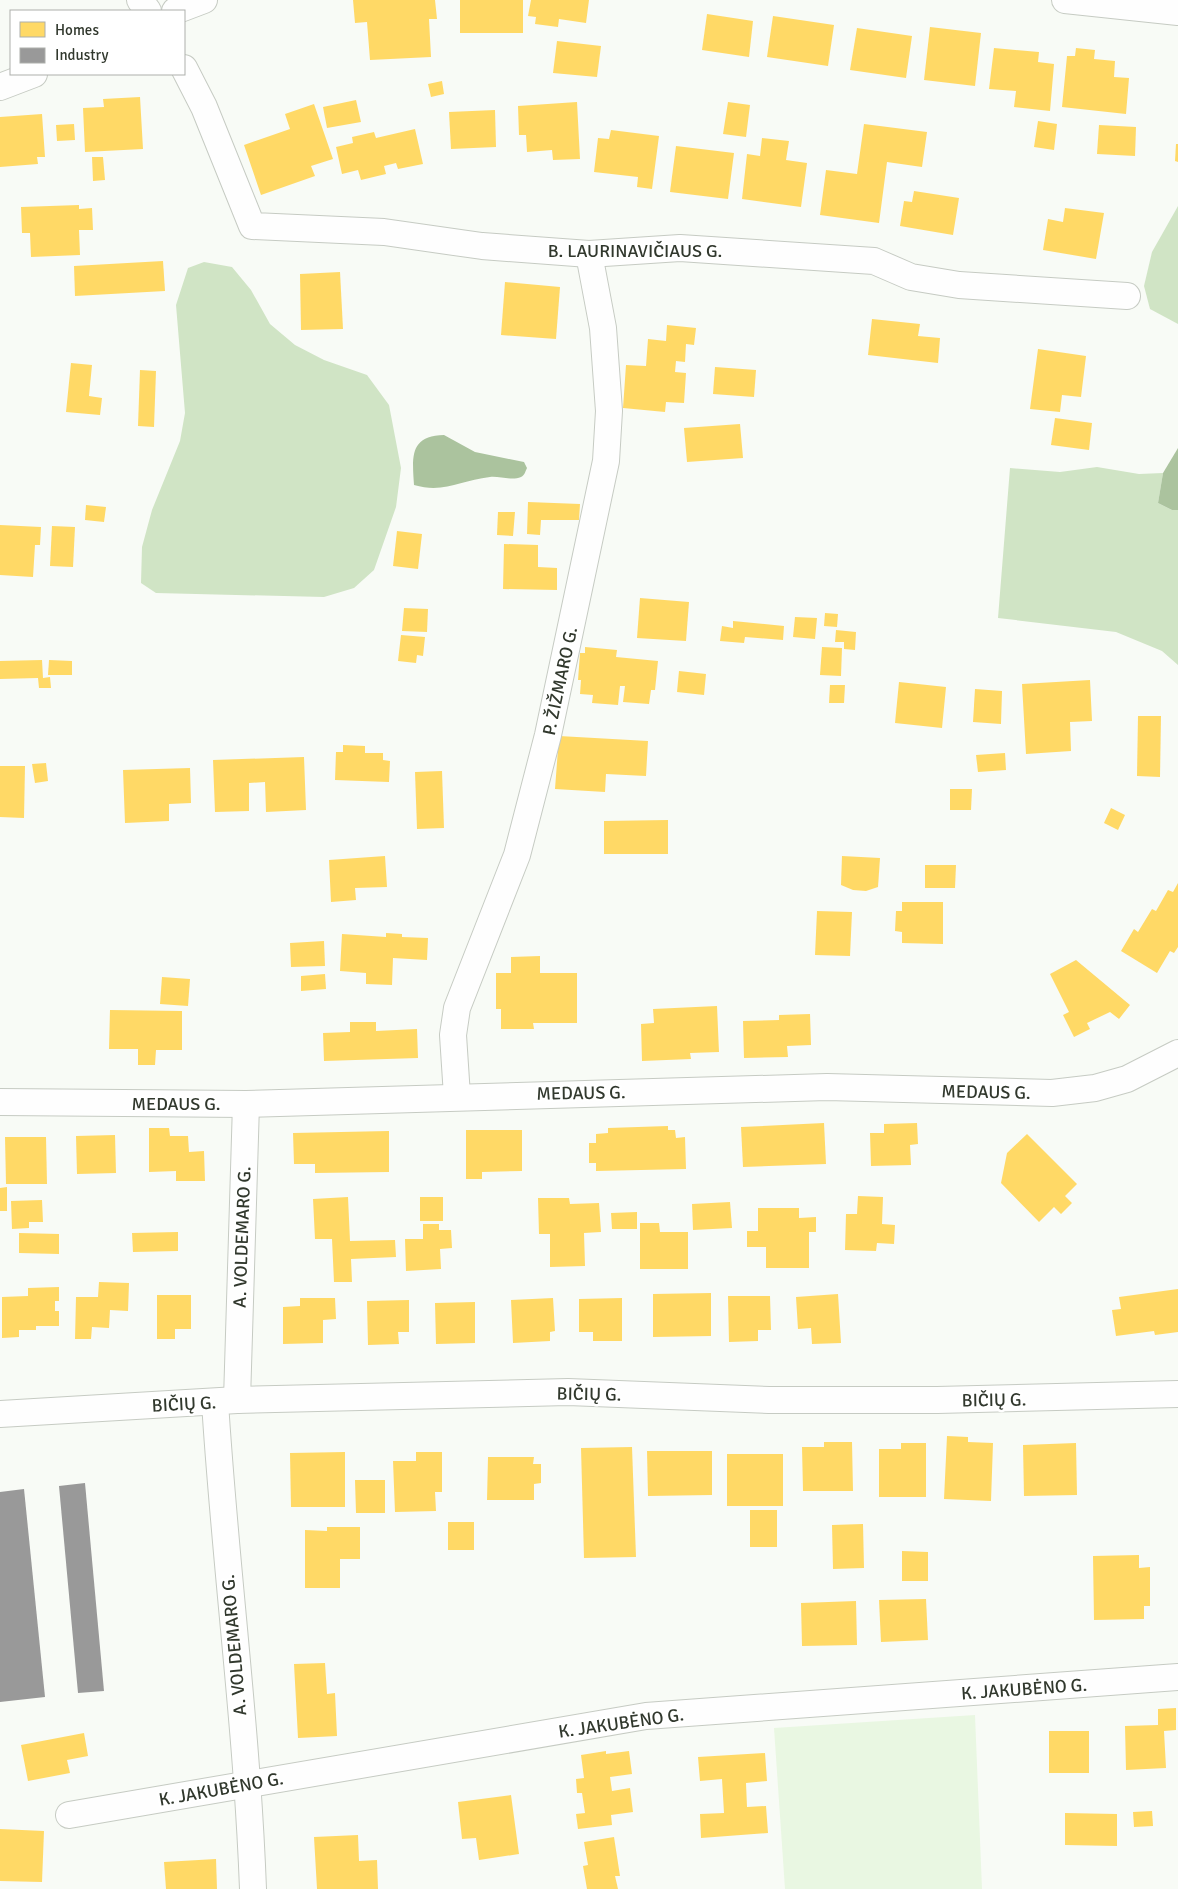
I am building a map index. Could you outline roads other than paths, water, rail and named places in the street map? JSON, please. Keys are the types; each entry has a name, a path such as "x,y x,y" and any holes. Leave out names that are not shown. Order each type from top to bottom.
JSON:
{"street":[{"path":"178,10 204,0"},
{"path":"1065,0 1178,12"},
{"name":"B. LAURINAVIČIAUS G.","path":"185,70 204,107 252,226 384,232 482,246 589,254 680,248 874,261 911,277 959,285 1127,296"},
{"path":"0,87 31,75"},
{"name":"P. ŽIŽMARO G.","path":"457,1096 453,1035 458,1008 516,855 548,735 606,461 609,411 603,328 589,254"},
{"name":"MEDAUS G.","path":"0,1102 246,1104 457,1096 827,1087 1052,1093 1095,1088 1128,1079 1168,1059"},
{"name":"A. VOLDEMARO G.","path":"246,1104 226,1401 222,1515 240,1692 253,1889"},
{"name":"BIČIŲ G.","path":"0,1414 226,1401 568,1392 779,1400 1040,1399 1178,1394"},
{"name":"K. JAKUBĖNO G.","path":"69,1815 646,1716 1178,1677"}]}
